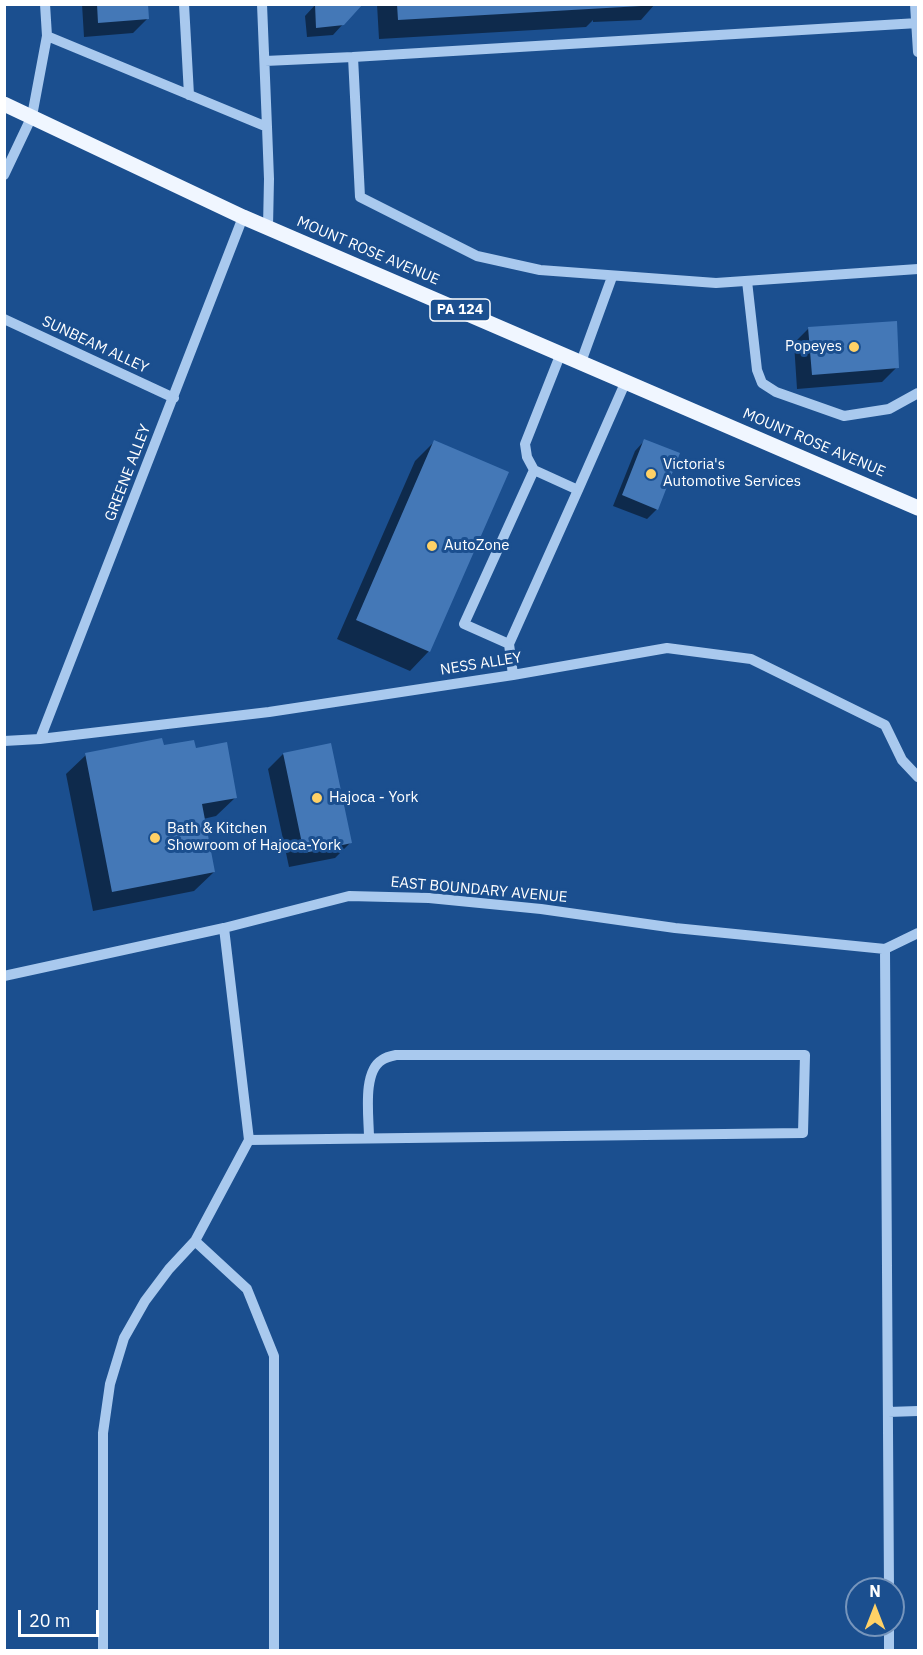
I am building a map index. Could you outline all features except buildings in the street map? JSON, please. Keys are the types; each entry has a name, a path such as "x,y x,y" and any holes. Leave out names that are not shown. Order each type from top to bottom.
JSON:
{"main road":[{"name":"MOUNT ROSE AVENUE","path":"4,104 243,216 918,508"}],"street":[{"path":"4,175 32,116 47,36 45,4"},
{"path":"184,4 189,95"},
{"path":"262,4 269,179 268,227"},
{"path":"915,4 918,52"},
{"path":"265,61 917,23"},
{"path":"47,36 267,127"},
{"path":"353,57 360,198 477,256 540,270 716,283 918,269"},
{"name":"GREENE ALLEY","path":"40,739 243,216"},
{"path":"581,362 612,277"},
{"path":"747,281 757,370 762,383 776,392 844,416 889,410 918,393"},
{"name":"SUNBEAM ALLEY","path":"4,319 174,398"},
{"path":"561,353 525,444 527,457 534,470 578,490"},
{"path":"513,675 508,645 626,381"},
{"path":"508,645 464,624 534,470"},
{"name":"NESS ALLEY","path":"4,741 40,739 269,712 513,675 667,648 751,658 885,725 902,760 918,777"},
{"name":"EAST BOUNDARY AVENUE","path":"4,976 225,928 349,896 429,898 541,909 675,928 885,949"},
{"path":"103,1650 103,1433 110,1384 124,1338 145,1301 195,1240 249,1140 225,928"},
{"path":"889,1577 885,949 918,933"},
{"path":"249,1140 803,1133 805,1055 396,1055 381,1060 373,1069 369,1083 369,1138"},
{"path":"195,1240 247,1289 274,1356 274,1650"},
{"path":"888,1412 918,1412"}],"place":[{"name":"Popeyes","path":"854,347"},
{"name":"Victoria's Automotive Services","path":"651,474"},
{"name":"AutoZone","path":"432,546"},
{"name":"Hajoca - York","path":"317,798"},
{"name":"Bath & Kitchen Showroom of Hajoca-York","path":"155,838"}]}
